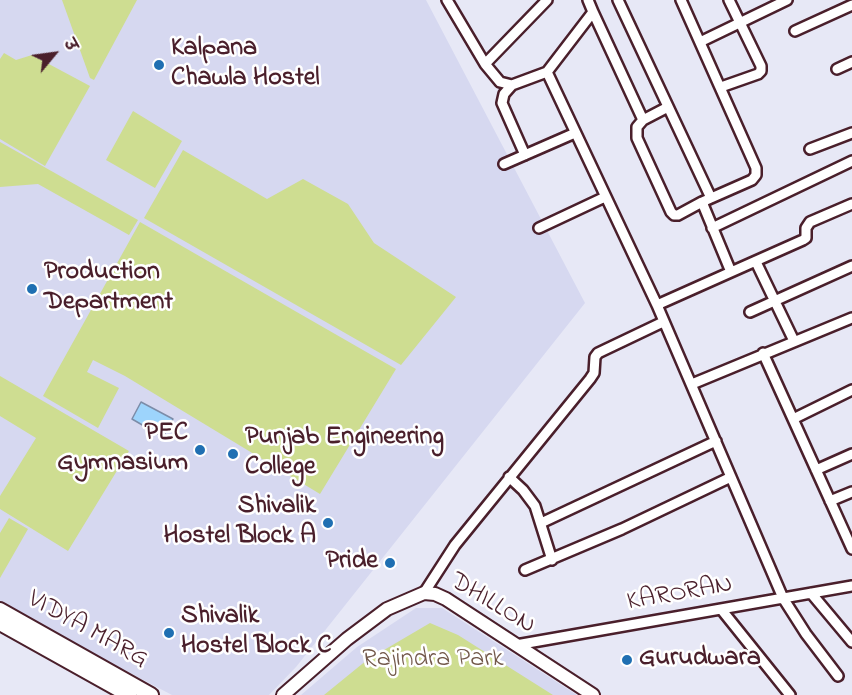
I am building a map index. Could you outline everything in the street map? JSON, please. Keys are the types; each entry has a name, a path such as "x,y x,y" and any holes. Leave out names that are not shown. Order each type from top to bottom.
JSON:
{"main road":[{"name":"VIDYA MARG","path":"0,610 151,695"},
{"name":"VIDYA MARG","path":"0,623 129,695"}],"street":[{"path":"447,0 485,64 500,82 512,85"},
{"path":"485,64 547,0"},
{"path":"588,0 643,120"},
{"path":"618,0 668,107 706,200 712,228 731,272"},
{"path":"668,107 643,120 637,127 637,138 674,215 752,180 756,175 756,168 681,0"},
{"path":"721,87 758,74 761,70 729,0"},
{"path":"700,42 787,0"},
{"path":"795,31 852,5"},
{"path":"525,155 502,103 504,94 512,85 547,72 593,12"},
{"path":"837,69 852,62"},
{"path":"547,72 657,305 783,598 806,634 838,676"},
{"path":"504,164 575,133"},
{"path":"810,150 852,133"},
{"path":"712,228 852,161"},
{"path":"539,228 605,197"},
{"path":"657,305 803,240 806,238 810,222 852,204"},
{"path":"756,261 794,340"},
{"path":"750,312 852,266"},
{"path":"692,384 852,318"},
{"path":"424,593 454,545 590,379 594,373 595,357 598,353 663,322"},
{"path":"763,353 852,549"},
{"path":"793,419 852,390"},
{"path":"541,523 716,441"},
{"path":"816,470 852,454"},
{"path":"509,477 535,506 552,560"},
{"path":"525,570 622,529 731,477"},
{"path":"830,501 852,492"},
{"name":"KARORAN","path":"516,645 852,586"},
{"name":"DHILLON","path":"283,695 347,639 387,609 424,593 435,594 446,599 593,695"},
{"path":"811,593 852,642"},
{"path":"721,609 790,695"}],"shaded area":[{"name":"Punjab Engineering College","path":"0,0 426,0 585,303 296,667 269,695 172,695 0,605"},
{"name":"Rajindra Park","path":"416,608 442,608 577,695 301,695 357,647"}],"green space":[{"path":"62,0 137,0 94,80 90,78"},
{"path":"4,53 16,60 32,55 90,86 45,166 0,139 0,59"},
{"path":"133,111 182,141 155,188 106,160"},
{"path":"0,142 138,220 129,235 38,184 0,187"},
{"path":"183,150 267,199 303,179 348,204 374,243 456,297 401,365 144,218"},
{"path":"140,222 396,369 320,494 125,376 93,360 87,372 119,388 98,428 43,396"},
{"path":"0,376 129,451 68,551 0,509 0,496 36,438 0,416"},
{"path":"9,518 28,529 0,578 0,533"},
{"name":"Rajindra Park","path":"430,623 458,635 553,695 324,695 367,660"}],"water":[{"path":"141,402 173,419 163,437 132,419"}],"place":[{"name":"Kalpana Chawla Hostel","path":"159,65"},
{"name":"Production Department","path":"32,289"},
{"name":"PEC Gymnasium","path":"200,450"},
{"name":"Punjab Engineering College","path":"233,454"},
{"name":"Shivalik Hostel Block A","path":"328,523"},
{"name":"Pride","path":"390,563"},
{"name":"Shivalik Hostel Block C","path":"169,633"},
{"name":"Gurudwara","path":"627,660"}]}
